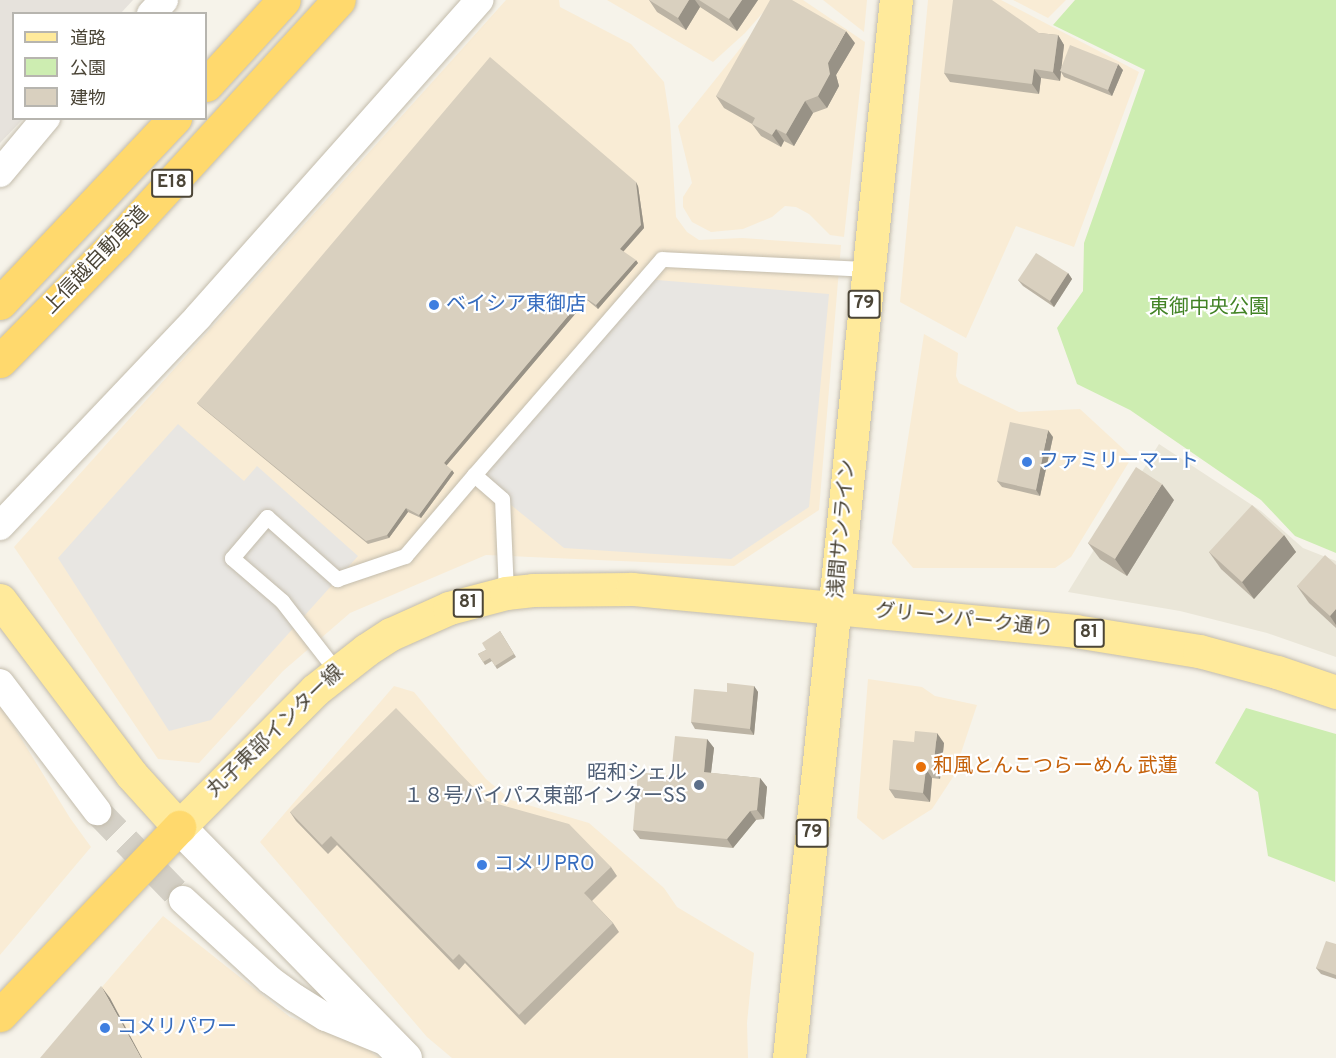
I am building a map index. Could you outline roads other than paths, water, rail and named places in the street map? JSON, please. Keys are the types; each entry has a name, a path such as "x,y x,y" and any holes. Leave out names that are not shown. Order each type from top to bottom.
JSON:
{"highway":[{"path":"207,84 284,0"},
{"name":"上信越自動車道","path":"0,361 117,242 339,0"},
{"name":"上信越自動車道","path":"0,303 173,120"},
{"path":"0,1015 179,827"}],"main road":[{"name":"浅間サンライン","path":"789,1058 896,0"},
{"name":"丸子東部インター線","path":"179,827 282,722 337,672 366,650 416,621 449,608 506,593 562,587 632,589 836,608"},
{"path":"0,600 130,774 179,827"},
{"name":"グリーンパーク通り","path":"836,608 1141,640 1238,661 1336,692"}],"street":[{"path":"153,12 164,0"},
{"path":"0,526 198,317 478,0"},
{"path":"0,173 44,120"},
{"path":"0,683 97,811"},
{"path":"179,827 396,1050"},
{"path":"183,900 270,980 295,998 326,1017 396,1050"}],"lane":[{"path":"337,672 282,601 232,558 267,517 337,579 405,556 662,258 867,269"},
{"path":"474,475 502,499 506,593"}],"tunnel":[{"path":"97,811 183,900"}],"place":[{"name":"ベイシア東御店","path":"434,305"},
{"name":"ファミリーマート","path":"1027,462"},
{"name":"和風とんこつらーめん 武蓮","path":"921,767"},
{"name":"昭和シェル １８号バイパス東部インターSS","path":"699,785"},
{"name":"コメリPRO","path":"482,865"},
{"name":"コメリパワー","path":"105,1028"}],"park label":[{"name":"東御中央公園","path":"1209,308"}]}
